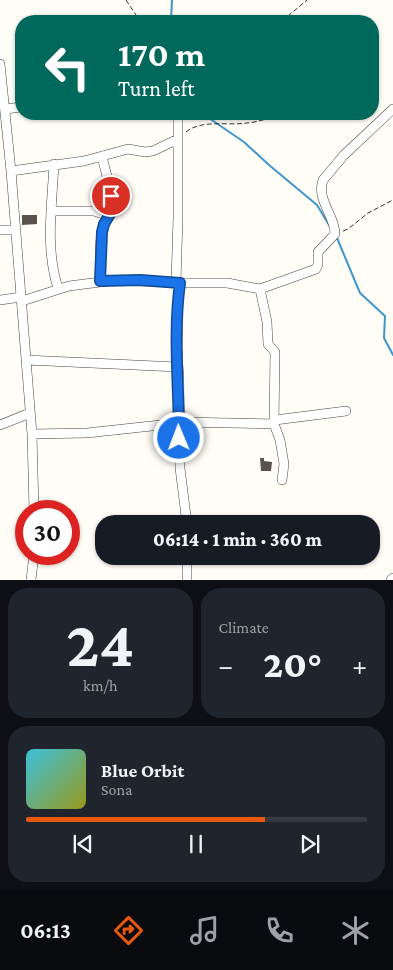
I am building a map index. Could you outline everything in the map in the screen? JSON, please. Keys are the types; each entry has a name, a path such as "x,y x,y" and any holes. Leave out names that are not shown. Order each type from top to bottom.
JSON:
{"street":[{"path":"0,64 5,109 3,121 11,171 32,434 34,500"},
{"path":"5,109 15,108"},
{"path":"0,300 21,299 58,288 100,281 228,282 260,288 316,269 318,252 335,234 335,224 323,201 323,180 344,155 393,109"},
{"path":"178,120 179,422 180,468 186,515"},
{"path":"11,171 84,161 128,149 145,152 153,151 178,139"},
{"path":"100,281 102,232 108,216 111,196 102,156"},
{"path":"54,164 51,258 58,288"},
{"path":"51,211 94,211 108,216"},
{"path":"0,230 16,230"},
{"path":"260,288 267,322 268,344 275,352 274,422 280,440 284,464 282,480"},
{"path":"26,360 178,368"},
{"path":"32,434 87,433 179,422 274,422 346,411"},
{"path":"0,425 30,413"},
{"path":"32,580 33,565"},
{"path":"187,565 187,580"}],"path":[{"path":"126,0 136,15"},
{"path":"289,15 307,0"},
{"path":"178,139 194,127 249,123 260,120"},
{"path":"335,234 348,229 368,213 393,200"}],"building":[{"path":"22,215 37,215 37,224 22,225"},
{"path":"260,458 264,458 264,461 272,462 271,471 261,471"}],"waterway":[{"path":"171,15 172,0"},
{"path":"212,120 244,142 317,205 329,225"},
{"path":"337,238 360,293 385,316 384,338 393,355"}],"route":[{"path":"111,196 110,214 102,232 100,281 140,280 180,283 177,349 179,438"}]}
